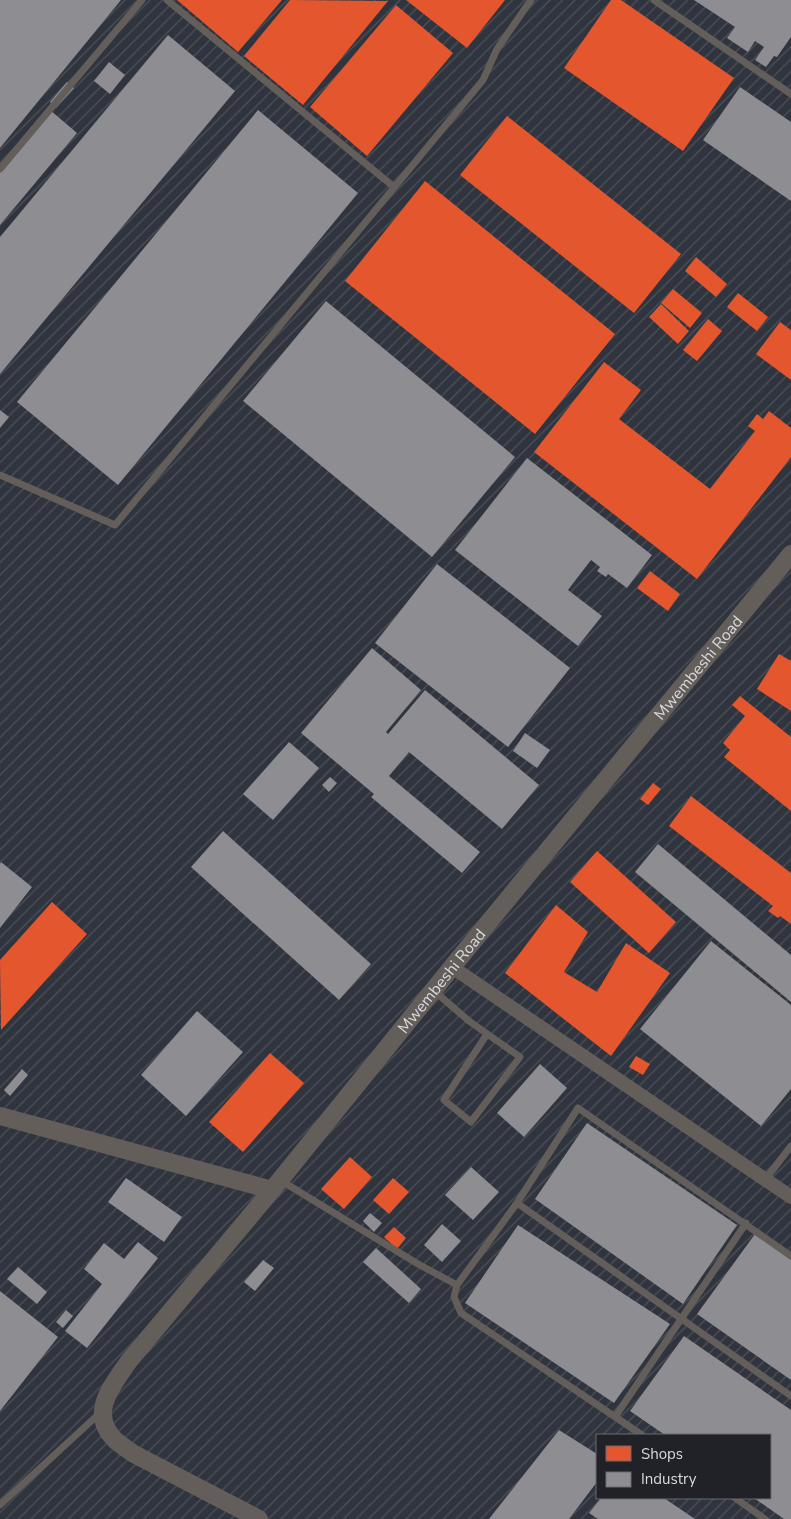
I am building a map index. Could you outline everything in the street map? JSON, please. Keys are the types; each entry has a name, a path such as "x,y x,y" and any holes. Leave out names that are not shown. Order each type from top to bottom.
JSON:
{"street":[{"name":"Mwembeshi Road","path":"102,1412 108,1392 129,1361 276,1185 452,966 791,554"},
{"path":"452,966 791,1197"},
{"path":"0,1116 276,1185"},
{"path":"102,1412 106,1428 116,1440 134,1454 259,1519"}],"lane":[{"path":"0,169 142,0"},
{"path":"167,0 394,187"},
{"path":"0,475 115,525 483,80 497,49 532,0"},
{"path":"654,0 791,94"},
{"path":"433,990 469,1021 520,1057 471,1122 444,1100 487,1034"},
{"path":"640,1434 461,1313 454,1296 457,1285 517,1203 578,1108 791,1256"},
{"path":"765,1180 791,1146"},
{"path":"276,1185 457,1285"},
{"path":"517,1203 791,1396"},
{"path":"615,1417 746,1223"},
{"path":"0,1505 102,1412"},
{"path":"736,1499 765,1519"}],"shaded area":[{"path":"0,0 791,0 791,1519 0,1519"}],"building: Shops":[{"path":"177,0 282,0 238,52"},
{"path":"290,0 388,1 303,105 244,56"},
{"path":"406,0 505,0 467,48"},
{"path":"611,0 621,0 734,78 683,151 564,68"},
{"path":"396,5 453,53 367,156 310,107"},
{"path":"507,116 681,254 634,313 460,175"},
{"path":"425,181 615,334 535,434 345,281"},
{"path":"696,257 727,284 716,297 685,271"},
{"path":"673,289 702,313 690,328 661,303"},
{"path":"738,293 768,317 757,331 727,307"},
{"path":"661,304 689,331 678,344 649,317"},
{"path":"708,319 722,331 697,361 683,350"},
{"path":"780,322 791,330 791,380 756,354"},
{"path":"604,362 641,390 619,419 710,489 755,431 748,426 757,414 763,419 769,411 791,428 791,457 697,579 534,452"},
{"path":"650,571 680,594 668,611 637,588"},
{"path":"779,654 791,661 791,711 757,689"},
{"path":"740,696 791,737 791,811 724,757 730,750 723,743 745,716 732,705"},
{"path":"653,783 661,789 648,805 640,799"},
{"path":"691,796 791,873 791,924 780,916 778,918 768,911 773,906 669,826"},
{"path":"597,851 676,922 649,953 570,882"},
{"path":"52,902 87,934 1,1030 0,960"},
{"path":"556,905 588,932 564,972 597,992 626,943 670,973 611,1056 505,973"},
{"path":"270,1053 304,1083 243,1152 209,1122"},
{"path":"636,1056 650,1064 643,1075 629,1067"},
{"path":"350,1157 372,1177 344,1209 321,1189"},
{"path":"393,1178 409,1192 389,1214 373,1200"},
{"path":"394,1227 406,1238 397,1249 384,1237"}],"building: Industry":[{"path":"0,0 121,0 0,148"},
{"path":"694,0 791,0 791,37 777,57 774,56 766,67 755,60 764,47 755,41 748,52 727,38 735,27"},
{"path":"168,35 235,91 0,374 0,237"},
{"path":"109,62 125,75 110,94 94,81"},
{"path":"67,82 74,88 56,108 50,102"},
{"path":"740,87 791,122 791,201 703,140"},
{"path":"50,110 77,133 0,225 0,170"},
{"path":"258,110 358,193 118,485 17,402"},
{"path":"326,301 515,457 432,557 243,401"},
{"path":"0,410 9,417 0,428"},
{"path":"527,458 652,555 627,588 608,574 606,577 597,571 600,567 591,560 568,590 602,616 578,646 455,550"},
{"path":"437,564 570,668 508,747 375,643"},
{"path":"372,648 421,690 386,732 388,734 425,690 539,785 502,829 409,752 389,776 480,852 462,873 371,797 374,794 301,733"},
{"path":"525,733 550,750 537,768 513,751"},
{"path":"289,742 319,768 273,820 243,794"},
{"path":"330,777 337,783 329,792 322,785"},
{"path":"223,831 371,964 339,1000 191,867"},
{"path":"658,844 791,955 791,1002 635,872"},
{"path":"1,862 32,887 0,928 0,864"},
{"path":"711,941 791,1005 791,1089 761,1126 640,1029"},
{"path":"197,1011 243,1052 186,1116 141,1075"},
{"path":"540,1064 567,1088 524,1137 497,1113"},
{"path":"22,1069 28,1075 10,1096 4,1090"},
{"path":"587,1123 737,1225 683,1304 535,1199"},
{"path":"471,1167 499,1192 473,1220 445,1195"},
{"path":"126,1178 182,1217 164,1242 108,1202"},
{"path":"370,1213 382,1223 374,1232 363,1221"},
{"path":"442,1224 461,1241 442,1262 424,1245"},
{"path":"518,1225 670,1324 614,1403 465,1303"},
{"path":"755,1234 791,1260 791,1380 697,1314"},
{"path":"138,1242 158,1258 87,1348 65,1331 102,1284 84,1269 104,1243 124,1259"},
{"path":"376,1248 421,1289 409,1303 363,1262"},
{"path":"263,1260 274,1268 255,1291 244,1282"},
{"path":"18,1267 47,1292 37,1304 7,1279"},
{"path":"0,1291 58,1337 0,1411"},
{"path":"66,1310 73,1316 63,1328 56,1322"},
{"path":"684,1336 791,1410 791,1519 784,1519 755,1499 771,1499 771,1434 664,1434 630,1411"},
{"path":"559,1430 596,1453 596,1483 569,1519 489,1519"},
{"path":"600,1499 665,1499 695,1519 598,1519 589,1513"}]}
